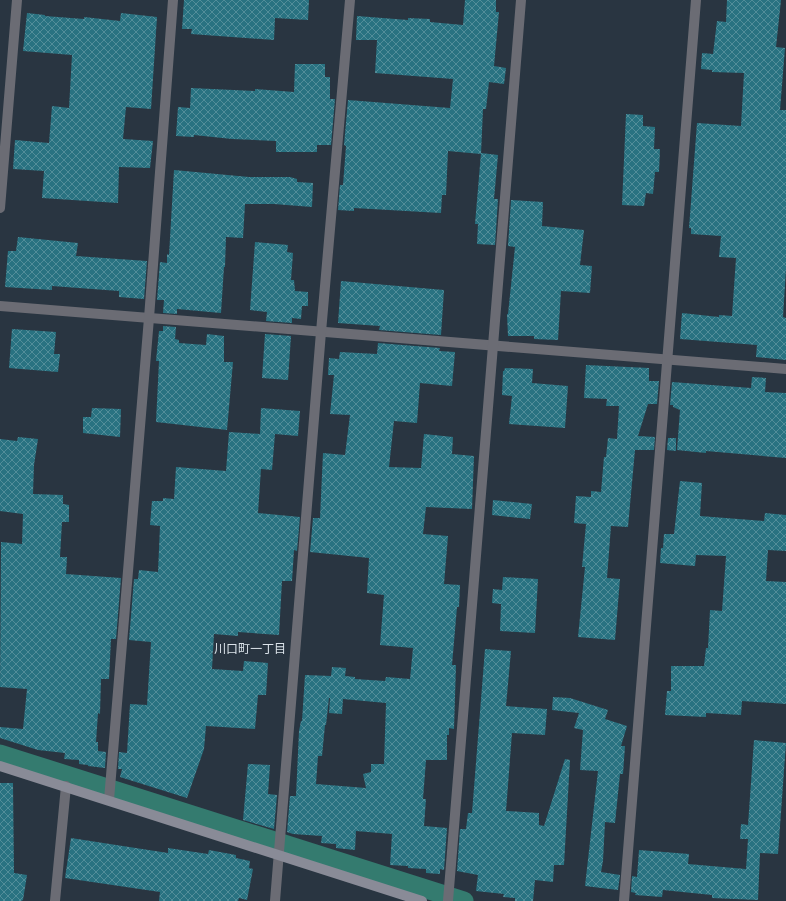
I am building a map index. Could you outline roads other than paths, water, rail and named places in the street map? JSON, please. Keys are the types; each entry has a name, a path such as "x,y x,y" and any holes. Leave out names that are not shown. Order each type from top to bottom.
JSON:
{"street":[{"path":"0,208 16,0"},
{"path":"109,800 149,318 173,0"},
{"path":"276,901 321,332 350,0"},
{"path":"448,901 521,0"},
{"path":"624,901 696,0"},
{"path":"0,306 786,369"},
{"path":"0,766 422,901"},
{"path":"55,901 66,786"}],"waterway":[{"path":"0,754 464,901"}],"district":[{"name":"川口町一丁目","path":"250,648"}]}
